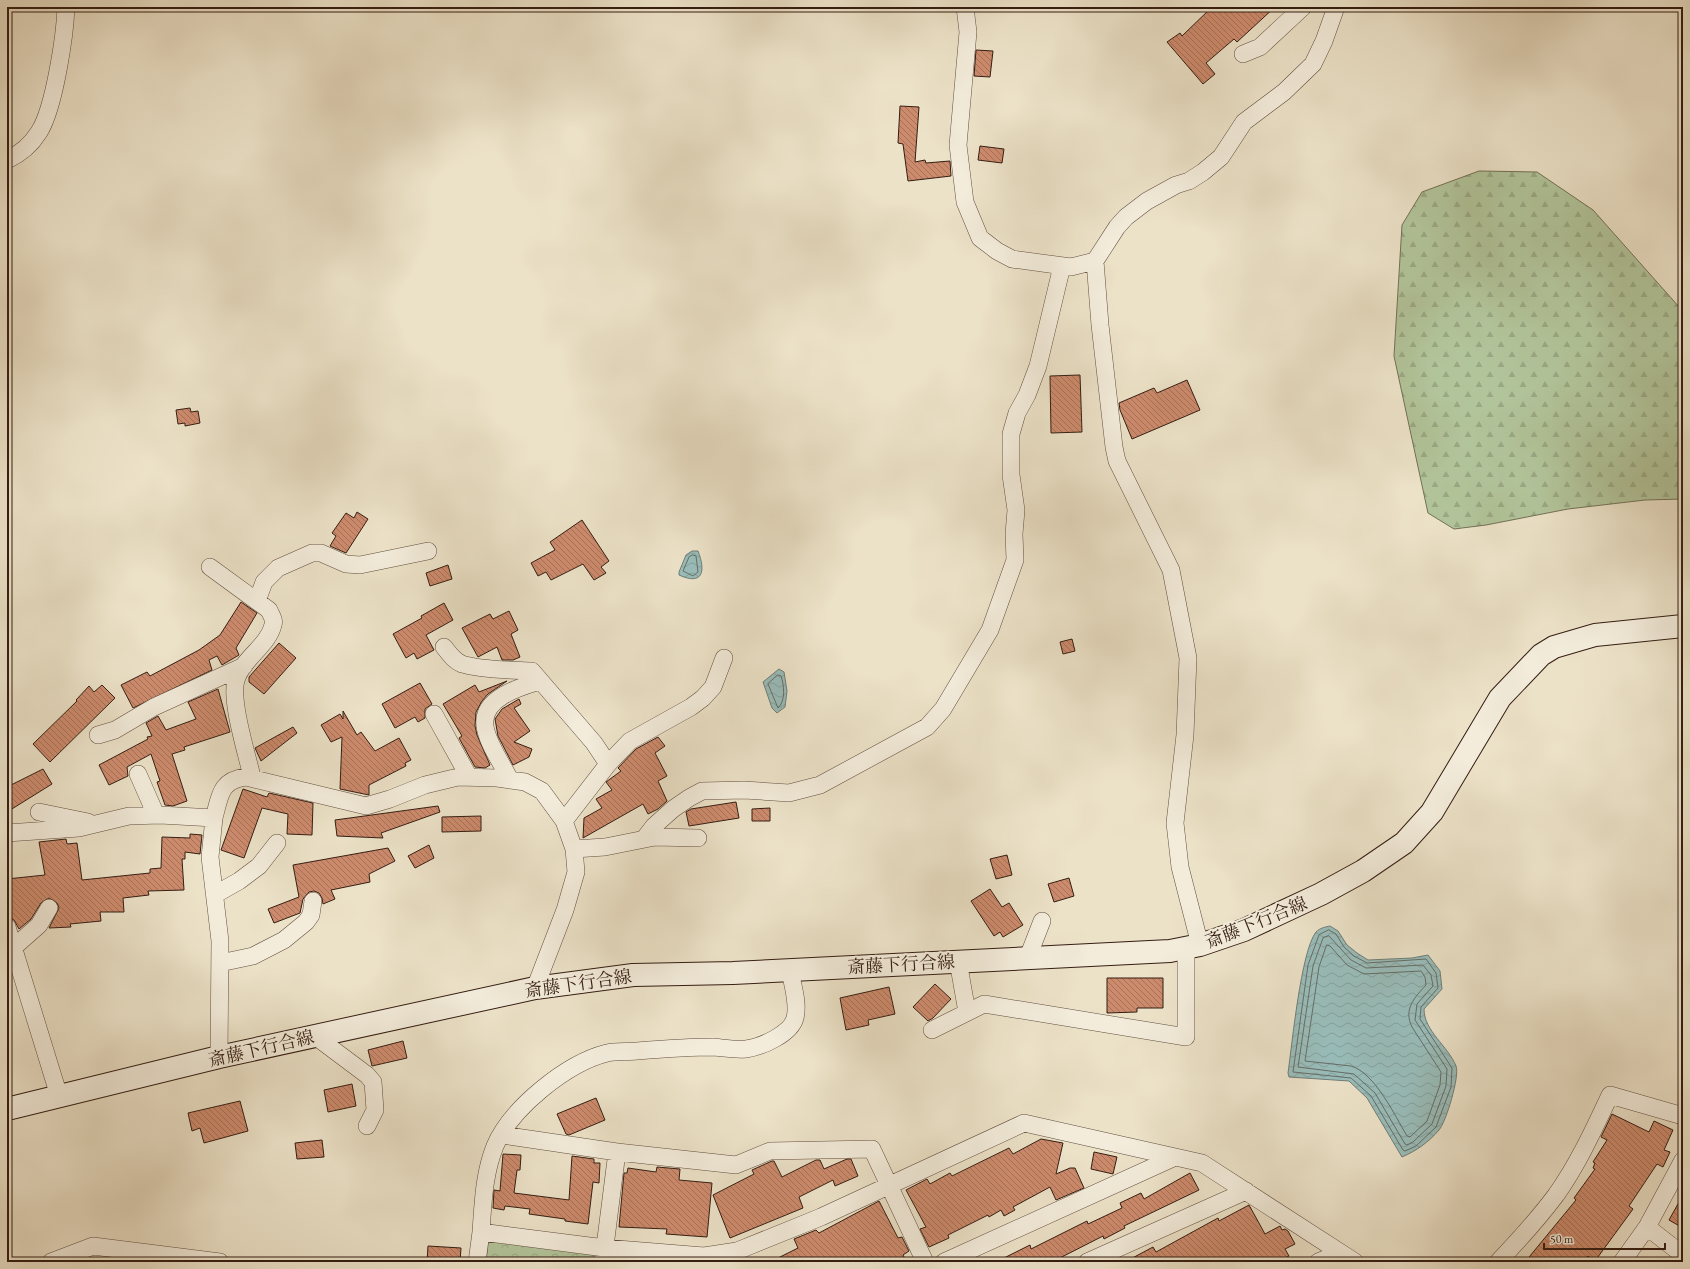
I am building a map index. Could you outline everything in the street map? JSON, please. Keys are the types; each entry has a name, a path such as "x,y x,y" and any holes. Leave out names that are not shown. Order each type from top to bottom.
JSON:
{"main road":[{"name":"斎藤下行合線","path":"7,1109 219,1056 535,988 633,975 790,970 1170,951 1193,947 1244,930 1321,894 1363,871 1404,843 1432,812 1500,698 1541,655 1554,646 1595,635 1683,626"}],"street":[{"path":"7,160 16,155 34,140 48,113 59,60 66,7"},
{"path":"966,7 968,32 958,145 965,202 980,238 997,251 1012,259 1071,267 1095,261"},
{"path":"1243,54 1260,47 1303,7"},
{"path":"932,1030 984,1004 1186,1037 1193,947 1180,867 1176,823 1185,735 1188,658 1171,570 1122,472 1115,454 1100,325 1095,261 1117,227 1126,217 1147,201 1176,185 1189,181 1203,172 1221,156 1244,122 1284,92 1313,64 1324,41 1336,7"},
{"path":"644,839 654,826 673,810 702,791 744,790 789,793 820,785 927,727 943,709 990,630 1015,560 1014,534 1016,510 1011,475 1011,434 1016,413 1027,395 1038,366 1062,266"},
{"path":"257,601 264,582 278,568 312,553 321,553 346,564 360,565 428,551"},
{"path":"210,567 269,610 273,620 273,624 268,634 244,666 236,681 235,692 252,777"},
{"path":"444,647 453,658 462,664 502,670 532,671 608,764"},
{"path":"564,821 608,764 630,741 691,708 703,698 713,687 724,658"},
{"path":"98,735 115,730 154,707 244,666"},
{"path":"510,780 488,738 484,726 486,714 494,702 512,690 540,681"},
{"path":"434,714 469,777"},
{"path":"138,774 156,815"},
{"path":"219,1056 220,934 210,857 214,818 222,790 227,783 235,778 252,777 366,806 390,799 425,785 458,777 525,782 542,792 564,821 574,849 576,872 565,910 535,988"},
{"path":"40,812 96,824"},
{"path":"7,833 79,828 129,816 156,815 214,818"},
{"path":"574,849 605,847 655,837 698,838"},
{"path":"216,894 239,882 259,866 277,843"},
{"path":"220,964 253,956 284,940 311,915 313,901"},
{"path":"13,948 39,925 49,908"},
{"path":"1028,957 1042,921"},
{"path":"7,927 59,1096"},
{"path":"958,961 967,1012"},
{"path":"478,1262 483,1204 490,1162 496,1145 517,1113 542,1090 562,1075 586,1060 608,1053 711,1047 746,1049 773,1040 785,1032 795,1019 796,1008 790,970"},
{"path":"315,1036 351,1062 373,1082 375,1110 368,1126"},
{"path":"1498,1262 1536,1220 1556,1194 1593,1132 1610,1095 1683,1116"},
{"path":"481,1232 604,1255 704,1256 737,1251 776,1236 1024,1123 1173,1158 1202,1163 1355,1262"},
{"path":"502,1135 617,1152 736,1165 770,1151 872,1149 925,1262"},
{"path":"604,1255 617,1152"},
{"path":"944,1262 1173,1158"},
{"path":"1622,1262 1647,1227 1683,1160"},
{"path":"1087,1262 1246,1191"},
{"path":"1647,1227 1683,1255"},
{"path":"51,1262 93,1246 220,1262"},
{"path":"1318,1262 1339,1253"}],"green space":[{"path":"1479,171 1537,172 1593,210 1683,312 1683,499 1645,500 1568,509 1486,525 1454,529 1428,513 1394,356 1402,225 1422,192"},
{"path":"488,1241 598,1253 596,1262 486,1262"}],"water":[{"path":"692,551 698,551 702,565 700,575 698,578 693,579 679,575 686,555"},
{"path":"779,669 784,672 787,691 785,707 777,713 772,708 763,682"},
{"path":"1330,926 1338,931 1347,945 1368,960 1412,958 1428,955 1440,971 1442,989 1424,1009 1428,1024 1456,1066 1457,1071 1452,1099 1439,1130 1422,1146 1402,1157 1367,1098 1349,1081 1289,1077 1288,1073 1295,1021 1306,958 1316,932"}],"building":[{"path":"1212,7 1275,7 1237,42 1234,39 1206,63 1215,74 1203,84 1167,42 1180,33 1182,36"},
{"path":"976,50 993,51 990,77 974,76"},
{"path":"900,106 919,107 915,162 925,160 926,163 950,161 951,176 908,181 903,144 898,143"},
{"path":"980,146 1004,149 1002,163 978,160"},
{"path":"1080,375 1082,432 1051,433 1050,376"},
{"path":"1187,380 1200,410 1132,439 1120,410 1119,403 1154,388 1157,393"},
{"path":"190,408 191,412 198,411 200,423 185,426 185,423 178,424 176,410"},
{"path":"357,512 368,519 346,553 330,546 336,536 332,533 346,513 354,518"},
{"path":"582,520 609,561 601,567 606,573 594,580 583,564 551,580 546,572 538,576 531,563 555,550 550,542"},
{"path":"448,565 452,579 430,586 426,573"},
{"path":"241,602 257,613 236,648 239,655 222,665 217,656 209,660 212,670 133,708 121,685 147,672 150,676 199,650 220,635"},
{"path":"444,603 453,620 426,635 434,650 417,659 414,653 406,658 393,634 422,618 421,616"},
{"path":"509,611 518,630 511,634 520,657 513,660 502,660 497,647 478,657 462,628 490,614 493,619"},
{"path":"1072,639 1075,651 1063,654 1060,642"},
{"path":"279,643 296,658 264,694 249,682 249,677"},
{"path":"507,681 488,694 476,712 475,726 477,735 490,765 485,768 475,767 459,738 462,736 443,704 475,685 479,692"},
{"path":"420,683 432,704 425,709 425,718 418,722 415,717 395,728 382,704"},
{"path":"102,685 115,698 50,762 33,744 77,701 76,700 89,686 94,692"},
{"path":"218,689 230,732 184,747 185,750 172,754 187,801 173,806 165,805 157,782 160,781 151,754 127,767 128,776 109,785 99,765 148,739 147,737 152,736 146,723 158,716 166,730 196,719 188,702"},
{"path":"519,699 521,704 514,708 530,731 514,742 532,749 529,757 513,765 498,736 495,719 502,709"},
{"path":"343,711 357,735 361,732 375,751 399,738 411,760 405,763 406,766 369,785 369,795 340,789 342,737 331,742 321,725 340,714 343,719"},
{"path":"293,727 297,733 261,761 255,748"},
{"path":"658,737 665,746 655,753 667,776 658,781 667,801 658,809 648,814 643,804 583,838 584,818 602,808 596,799 612,790 606,782 621,771 618,768 636,749"},
{"path":"43,769 52,784 7,812 7,787"},
{"path":"243,789 267,797 269,793 313,803 312,835 287,834 288,814 262,808 244,858 221,850"},
{"path":"736,802 739,818 689,826 686,812 691,809"},
{"path":"438,806 440,812 381,833 383,838 337,836 335,820"},
{"path":"770,808 770,821 752,821 752,809"},
{"path":"481,816 481,831 442,832 442,817"},
{"path":"190,834 202,835 200,854 185,852 185,859 182,859 184,890 148,891 149,895 123,898 124,912 100,912 101,921 70,924 71,927 49,928 59,908 57,903 49,898 41,903 31,919 19,929 14,920 8,917 7,879 45,875 39,842 66,839 67,844 77,843 82,880 150,873 150,869 161,868 162,837 190,838"},
{"path":"429,845 434,858 415,868 408,856"},
{"path":"388,848 395,861 369,874 370,882 331,890 335,899 323,904 319,893 314,891 309,892 303,899 300,913 274,923 268,909 299,897 293,865"},
{"path":"1007,855 1012,875 996,879 990,859"},
{"path":"1069,878 1074,896 1054,902 1048,884"},
{"path":"990,889 1002,907 1009,903 1023,925 1003,937 1000,932 994,936 971,901"},
{"path":"1107,978 1163,978 1163,1008 1137,1008 1137,1012 1107,1013"},
{"path":"935,984 951,999 933,1018 928,1021 913,1007"},
{"path":"889,987 895,1014 868,1020 869,1025 846,1030 840,998"},
{"path":"403,1041 407,1058 372,1066 368,1050"},
{"path":"352,1084 356,1106 328,1112 324,1090"},
{"path":"596,1098 605,1120 569,1135 566,1134 557,1114"},
{"path":"240,1101 248,1131 204,1143 200,1128 192,1131 188,1113"},
{"path":"1612,1114 1649,1132 1654,1121 1673,1130 1664,1150 1670,1152 1663,1167 1657,1164 1629,1206 1633,1209 1595,1261 1588,1256 1583,1262 1525,1262 1576,1200 1574,1198 1595,1169 1593,1168 1595,1163 1593,1162 1607,1140 1601,1137"},
{"path":"1041,1139 1063,1143 1056,1174 1070,1168 1075,1168 1084,1188 1056,1200 1050,1187 1013,1207 1015,1210 1004,1216 1001,1210 989,1217 988,1215 948,1235 949,1238 929,1247 920,1229 926,1227 906,1190 927,1179 930,1184 950,1173 952,1176 1009,1148 1013,1154"},
{"path":"322,1140 324,1157 297,1159 295,1143"},
{"path":"1094,1152 1117,1157 1113,1174 1091,1169"},
{"path":"503,1154 521,1155 520,1170 517,1170 514,1193 569,1200 572,1156 594,1159 594,1163 600,1163 599,1183 593,1182 588,1224 529,1214 530,1209 505,1206 504,1210 493,1208 494,1190 500,1191"},
{"path":"847,1159 851,1159 858,1176 835,1186 833,1180 799,1197 803,1208 730,1238 713,1195 754,1174 752,1170 772,1161 774,1161 782,1177 816,1160 820,1160 824,1169"},
{"path":"657,1167 680,1169 679,1180 712,1183 707,1237 666,1234 667,1229 619,1227 624,1173 627,1173 628,1168 656,1172"},
{"path":"1190,1173 1199,1190 1124,1226 1125,1228 1104,1239 1103,1236 1052,1262 996,1262 1030,1245 1031,1249 1087,1221 1088,1224 1122,1208 1120,1203 1141,1193 1144,1199"},
{"path":"1683,1195 1683,1228 1669,1220"},
{"path":"879,1201 898,1238 902,1237 909,1251 903,1255 907,1262 770,1262 798,1248 794,1239 816,1230 819,1233"},
{"path":"1249,1205 1265,1234 1280,1226 1282,1230 1285,1229 1288,1231 1295,1244 1285,1249 1289,1256 1277,1262 1125,1262 1153,1247 1156,1252 1218,1218 1219,1221"},
{"path":"428,1246 461,1248 460,1262 427,1262"}]}
